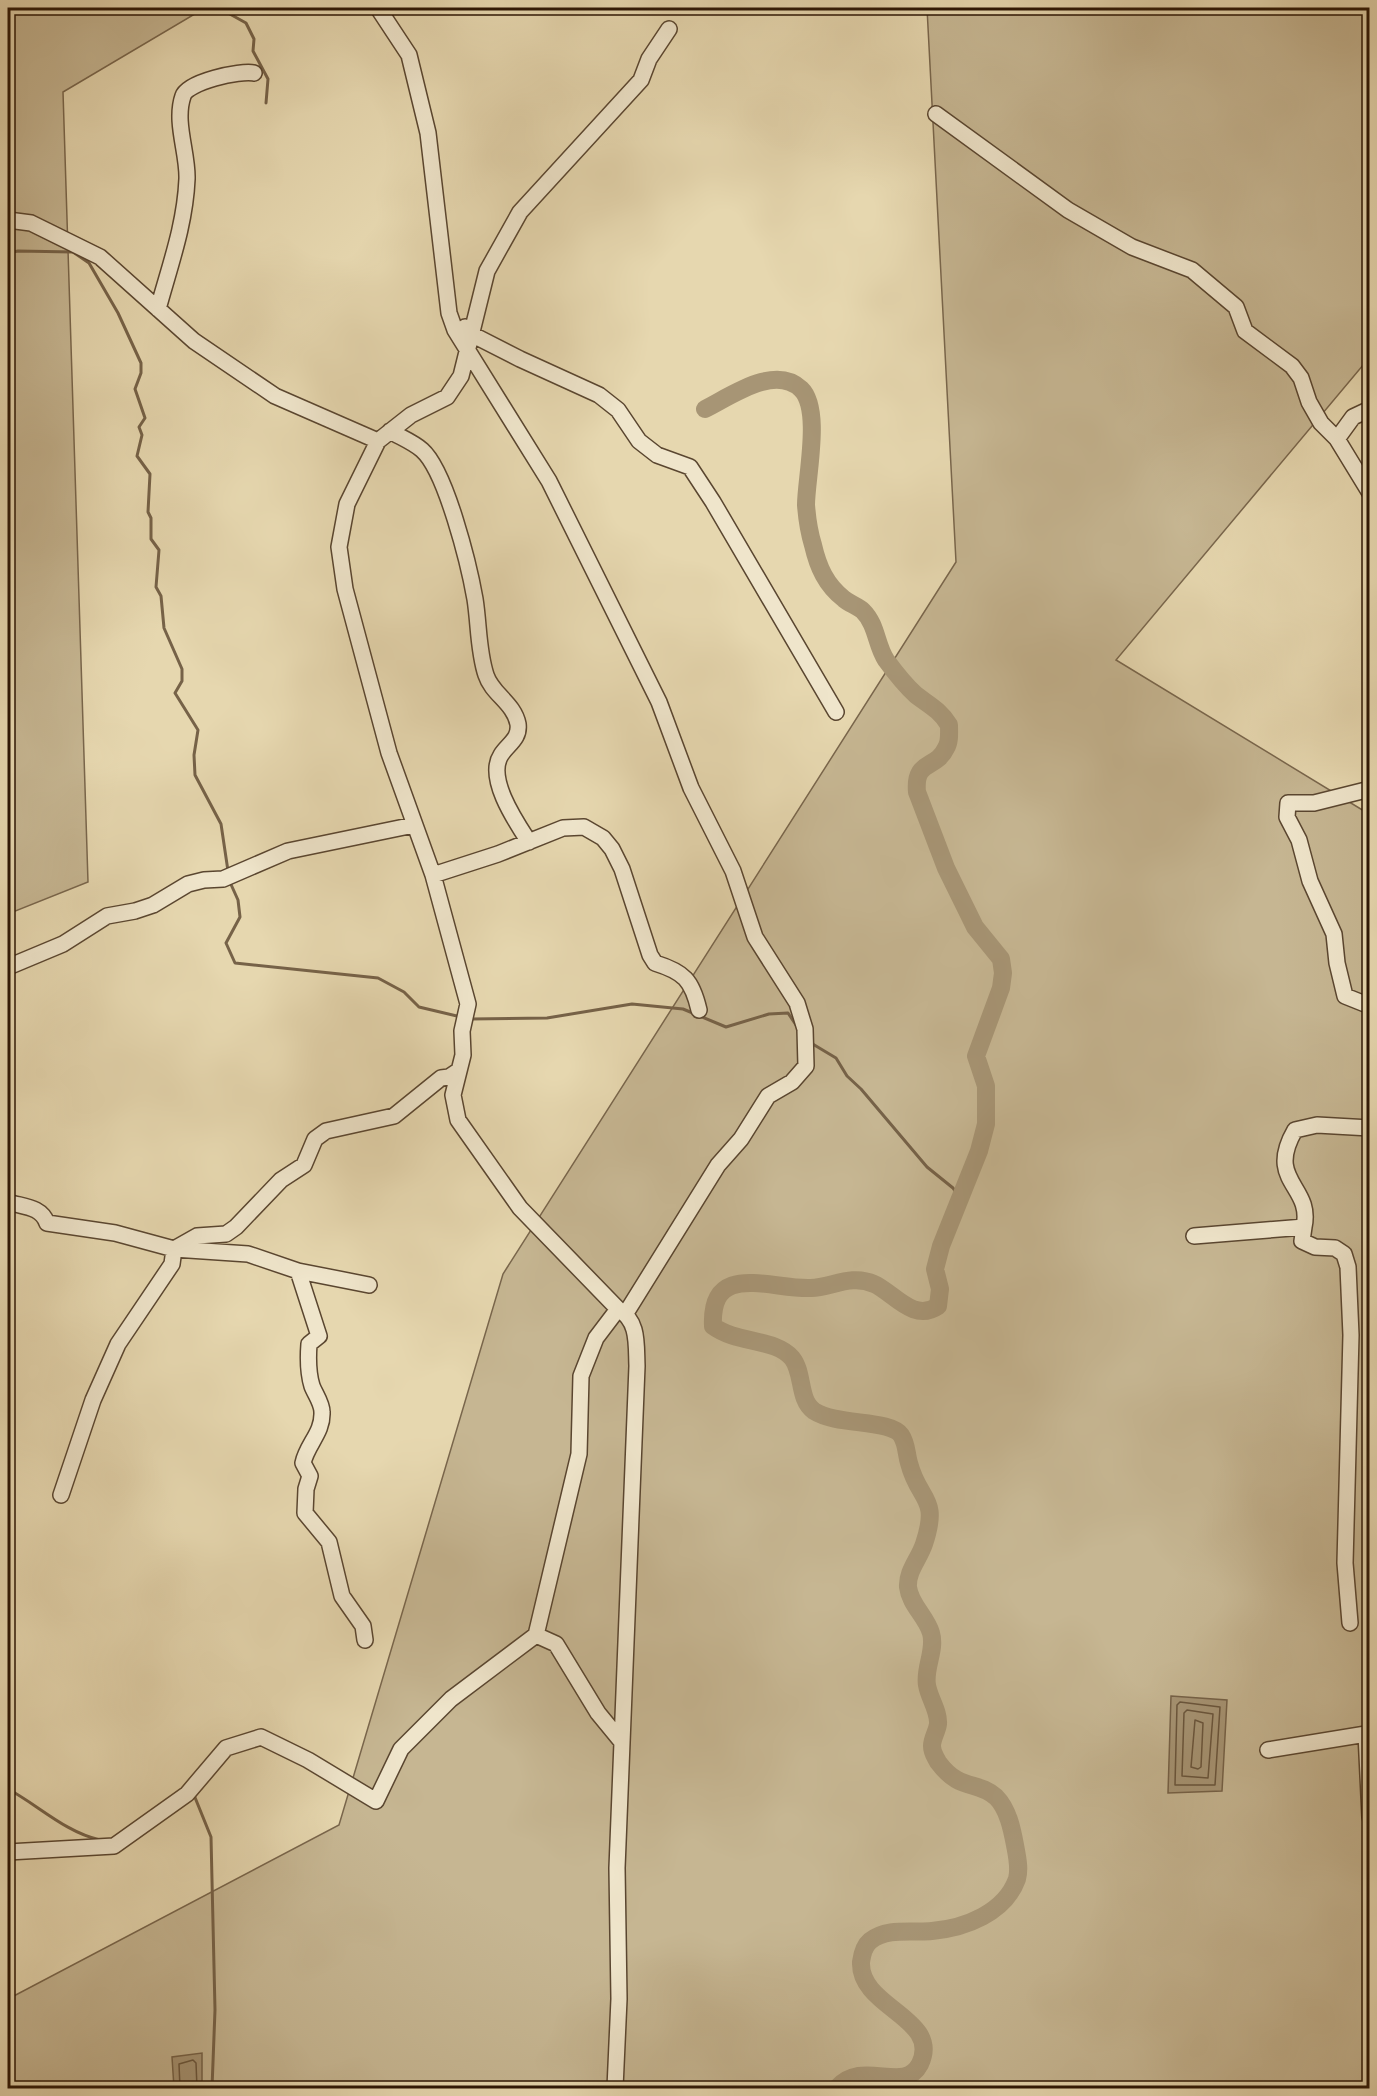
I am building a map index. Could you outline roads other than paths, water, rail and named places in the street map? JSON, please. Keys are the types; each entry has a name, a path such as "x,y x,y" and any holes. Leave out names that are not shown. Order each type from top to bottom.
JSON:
{"street":[{"path":"378,8 409,55 428,133 449,313 455,330 469,341 599,395 618,410 639,441 657,455 690,467 713,502 836,712"},
{"path":"615,2088 619,1999 617,1868 637,1366 635,1326 520,1208 458,1120 453,1095 463,1055 462,1031 468,1004 433,875 389,753 340,569 339,547 347,504 384,436 411,415 447,397 461,376 487,271 520,212 640,80 649,59 669,29"},
{"path":"158,309 186,210 188,163 181,137 183,96 193,84 244,71 254,73"},
{"path":"936,114 1068,210 1132,247 1191,270 1236,307 1245,330 1292,366 1301,378 1321,423 1337,439 1370,493"},
{"path":"8,220 31,224 100,257 194,341 275,396 422,450 438,472 451,512 475,598 486,678 504,698 518,722 515,739 501,756 497,768 503,797 529,842"},
{"path":"8,1852 114,1846 187,1794 226,1748 261,1737 308,1760 376,1801 401,1749 451,1699 536,1635 579,1454 581,1376 596,1338 622,1311 717,1165 741,1139 768,1096 792,1082 806,1066 805,1029 797,1004 755,938 733,871 691,788 659,702 549,481 469,341"},
{"path":"1337,439 1353,417 1370,409"},
{"path":"1370,789 1314,803 1288,803 1285,808 1290,826 1303,851 1310,881 1334,934 1337,963 1345,996 1370,1006"},
{"path":"8,967 63,944 70,937 85,931 107,916 153,905 188,884 204,879 223,879 288,851 414,825"},
{"path":"433,875 529,842 547,833 575,826 584,827 603,838 622,869 650,955 655,963 670,967 690,982 699,1010"},
{"path":"174,1249 197,1236 226,1234 236,1227 281,1180 304,1165 315,1139 326,1131 394,1116 441,1078 450,1077 458,1071"},
{"path":"1350,1623 1345,1563 1351,1335 1348,1267 1344,1254 1335,1248 1315,1247 1302,1241 1303,1204 1284,1169 1283,1158 1295,1130 1317,1125 1370,1128"},
{"path":"8,1202 31,1208 44,1215 47,1223 124,1235 174,1249 248,1254 298,1271 369,1285"},
{"path":"1194,1236 1304,1227"},
{"path":"61,1496 93,1400 114,1354 172,1264 174,1249"},
{"path":"298,1271 319,1336 309,1344 308,1358 311,1384 322,1411 319,1433 306,1448 303,1463 310,1476 306,1489 305,1513 329,1542 342,1596 363,1626 365,1640"},
{"path":"536,1635 556,1644 598,1713 621,1742"},
{"path":"1268,1750 1366,1734 1370,1817"}],"water":[{"path":"1171,1696 1227,1700 1222,1791 1168,1793"},
{"path":"202,2053 202,2088 174,2088 172,2057"}],"waterway":[{"path":"219,8 246,23 254,39 253,51 268,79 266,103"},
{"path":"8,253 18,251 73,252 89,263 118,313 141,363 141,373 135,389 145,418 139,427 142,435 137,456 150,474 148,512 151,518 151,539 159,550 156,587 161,596 164,628 182,669 182,681 175,693 198,730 194,755 195,775 221,824 228,871"},
{"path":"705,409 740,390 766,381 790,382 801,389 807,399 812,427 806,505 809,530 817,561 832,588 844,599 861,609 868,617 883,654 896,674 949,725 947,746 937,760 922,769 917,782 917,792 946,868 975,927 1001,959 1003,973 1001,988 976,1056 986,1086 986,1124 979,1151 941,1246 935,1269 940,1289 938,1306 929,1310 912,1309 874,1284 858,1280 811,1288 746,1283 732,1286 721,1292 715,1306 713,1326 733,1336 776,1347 792,1358 796,1364 803,1393 814,1411 836,1419 886,1427 895,1430 903,1438 913,1476 926,1500 930,1517 924,1544 911,1570 908,1587 912,1599 929,1627 932,1639 927,1679 928,1690 938,1719 932,1743 933,1751 938,1762 954,1778 989,1792 1004,1807 1017,1858 1018,1875 1011,1891 994,1910 982,1917 945,1929 892,1932 868,1943 861,1962 864,1978 872,1991 920,2035 924,2048 920,2064 913,2073 904,2077 859,2076 847,2080 837,2088"},
{"path":"229,880 238,900 240,917 226,943 235,963 378,978 404,992 419,1007 461,1017"},
{"path":"471,1019 547,1018 632,1004 683,1009 726,1027 769,1014 788,1013 796,1025"},
{"path":"811,1043 836,1058 847,1076 861,1089 927,1167 953,1188 960,1199"},
{"path":"8,1789 63,1825 100,1840"},
{"path":"194,1795 211,1837 215,2010 212,2088"}]}
